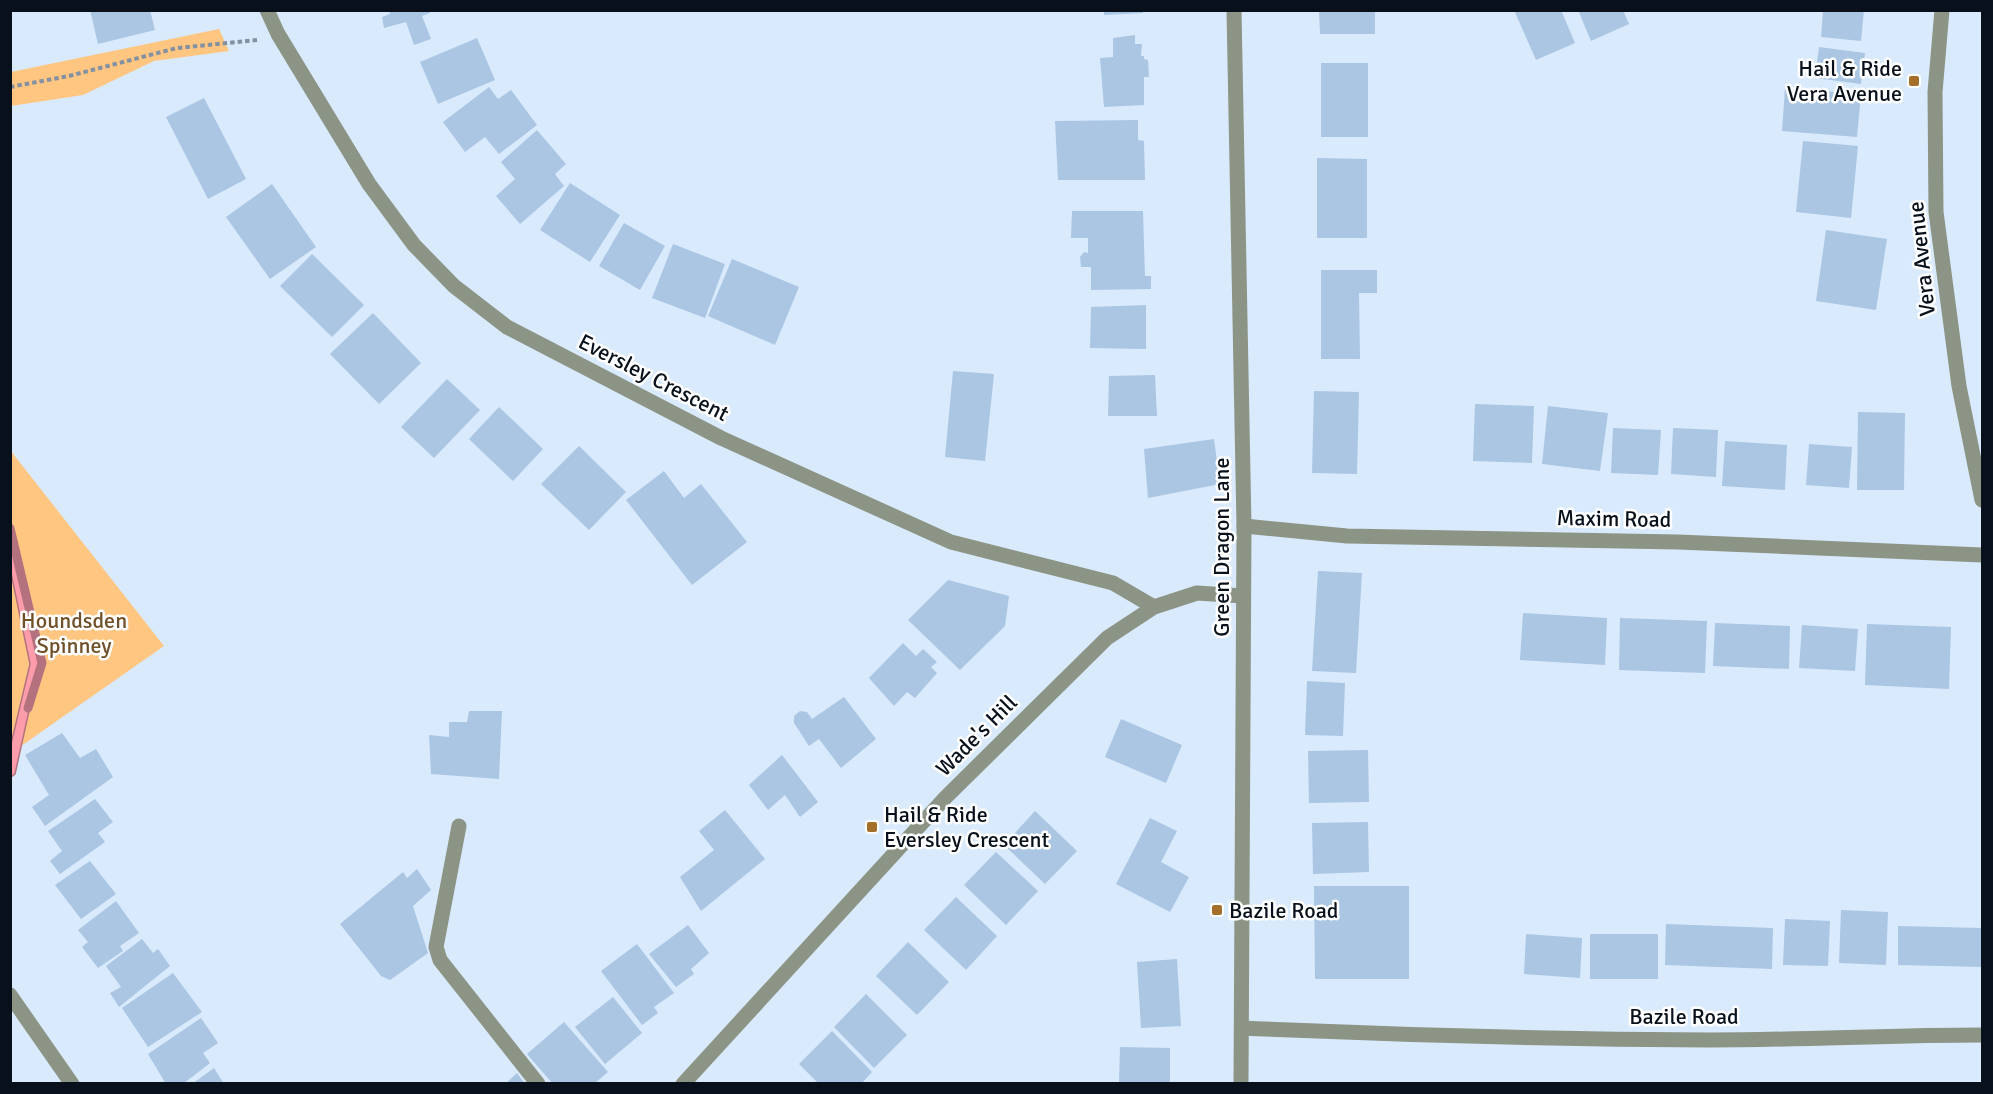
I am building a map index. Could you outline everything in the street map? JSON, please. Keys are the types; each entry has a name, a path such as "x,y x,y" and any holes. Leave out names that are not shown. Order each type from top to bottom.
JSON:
{"street":[{"name":"Eversley Crescent","path":"267,10 278,34 369,184 414,245 454,286 507,327 721,438 951,543 1113,583 1154,607"},
{"name":"Green Dragon Lane","path":"1234,10 1244,526 1241,1083"},
{"name":"Vera Avenue","path":"1942,10 1935,92 1936,212 1959,386 1983,500"},
{"name":"Maxim Road","path":"1244,526 1347,537 1678,542 1983,555"},
{"name":"Wade's Hill","path":"684,1083 945,798 1107,638 1154,607 1197,593 1243,596"},
{"path":"459,826 436,947 440,960 538,1083"},
{"path":"10,995 72,1083"},
{"name":"Bazile Road","path":"1242,1028 1438,1036 1712,1040 1983,1035"}],"path":[{"path":"10,87 69,76 177,48 261,40 278,34"}],"green space":[{"path":"219,29 229,51 154,61 83,95 11,106 11,72"},
{"name":"Houndsden Spinney","path":"10,450 164,646 11,753 10,753"}],"shaded area":[{"path":"10,528 39,666 15,774 11,777 11,744 30,664 11,573"}],"building":[{"path":"90,10 150,10 155,30 98,44"},
{"path":"389,10 429,10 430,13 422,16 431,39 414,45 406,22 384,28 382,17 390,14"},
{"path":"1104,10 1143,10 1143,13 1104,15"},
{"path":"1319,10 1375,10 1375,34 1320,34"},
{"path":"1514,10 1561,10 1575,43 1536,60"},
{"path":"1578,10 1623,10 1629,24 1591,41"},
{"path":"1823,10 1864,10 1861,41 1821,37"},
{"path":"1135,35 1135,44 1142,44 1141,56 1148,60 1149,77 1144,77 1144,105 1104,107 1100,58 1113,57 1113,38"},
{"path":"477,38 495,80 438,104 420,62"},
{"path":"1819,47 1865,53 1861,84 1815,78"},
{"path":"1321,63 1368,63 1368,137 1321,137"},
{"path":"489,87 498,99 511,90 537,125 499,154 485,137 465,152 443,122"},
{"path":"1785,88 1861,94 1857,137 1782,131"},
{"path":"204,98 246,179 208,199 166,117"},
{"path":"1138,120 1138,140 1144,141 1145,180 1058,180 1055,121"},
{"path":"537,130 566,164 555,174 564,186 520,224 496,196 515,179 501,162"},
{"path":"1803,141 1858,146 1851,218 1796,212"},
{"path":"1317,158 1367,159 1367,238 1317,238"},
{"path":"570,183 620,215 590,262 540,230"},
{"path":"272,184 316,247 270,279 226,217"},
{"path":"1072,211 1143,211 1145,276 1151,276 1151,289 1091,290 1091,267 1081,267 1080,257 1084,252 1088,253 1088,238 1071,238"},
{"path":"624,223 665,246 640,290 599,266"},
{"path":"1826,230 1887,239 1876,310 1816,301"},
{"path":"673,244 725,264 705,318 652,298"},
{"path":"312,254 364,305 332,337 280,286"},
{"path":"732,259 799,287 775,345 708,316"},
{"path":"1321,270 1377,270 1377,293 1359,293 1360,359 1321,359"},
{"path":"1146,305 1146,349 1090,348 1091,307"},
{"path":"373,313 421,363 379,404 330,354"},
{"path":"953,371 994,374 985,461 945,457"},
{"path":"1155,375 1157,416 1108,416 1109,376"},
{"path":"447,379 480,410 434,458 401,427"},
{"path":"1314,391 1359,392 1357,474 1312,473"},
{"path":"1475,404 1534,406 1532,463 1473,461"},
{"path":"1548,406 1608,413 1600,471 1542,464"},
{"path":"499,407 543,449 513,481 469,439"},
{"path":"1858,412 1905,413 1904,490 1857,490"},
{"path":"1613,428 1661,430 1658,475 1611,473"},
{"path":"1673,428 1718,430 1716,477 1671,474"},
{"path":"1214,439 1220,484 1148,498 1144,449"},
{"path":"1725,441 1787,445 1785,490 1722,486"},
{"path":"1809,444 1852,447 1849,488 1806,485"},
{"path":"579,446 626,492 589,530 541,484"},
{"path":"664,471 684,498 701,484 747,542 692,585 626,500"},
{"path":"1318,571 1362,573 1356,673 1312,671"},
{"path":"948,580 1009,596 1005,626 960,670 908,620"},
{"path":"1523,613 1607,618 1605,665 1520,660"},
{"path":"1620,618 1707,621 1705,673 1619,670"},
{"path":"1715,623 1790,626 1789,669 1713,666"},
{"path":"1867,624 1951,627 1949,689 1865,685"},
{"path":"1802,625 1858,629 1855,671 1799,668"},
{"path":"903,643 916,656 923,649 937,662 931,667 937,673 915,698 907,692 894,706 869,678"},
{"path":"1307,681 1345,683 1343,736 1305,735"},
{"path":"844,697 876,739 841,768 819,739 809,746 794,723 794,716 800,711 807,712 812,719"},
{"path":"469,711 502,711 499,779 431,774 429,735 449,737 449,722 467,722"},
{"path":"1121,719 1182,745 1166,783 1105,757"},
{"path":"62,733 80,758 96,749 113,777 45,826 32,807 49,795 25,755"},
{"path":"1368,750 1369,802 1309,803 1308,751"},
{"path":"782,755 818,802 800,817 785,795 768,810 749,785"},
{"path":"95,799 113,822 98,833 105,842 60,874 50,861 62,851 48,831"},
{"path":"725,810 765,859 701,911 680,877 714,850 699,831"},
{"path":"1035,811 1077,851 1045,884 1004,845"},
{"path":"1150,818 1177,831 1161,862 1189,877 1170,912 1116,884"},
{"path":"1368,822 1369,872 1313,874 1312,823"},
{"path":"996,852 1038,891 1006,925 964,885"},
{"path":"90,861 116,894 81,919 55,885"},
{"path":"417,869 431,890 413,906 428,953 390,980 381,976 340,924 403,872 407,878"},
{"path":"1314,886 1409,886 1409,979 1315,979"},
{"path":"956,897 997,936 966,970 924,930"},
{"path":"116,901 139,933 120,946 123,951 98,968 82,947 88,942 78,930"},
{"path":"1841,910 1888,912 1886,965 1839,963"},
{"path":"1785,919 1830,921 1828,966 1783,965"},
{"path":"1666,924 1773,928 1772,969 1665,965"},
{"path":"688,925 709,953 691,969 694,974 676,987 649,954"},
{"path":"1898,926 1982,928 1982,967 1898,965"},
{"path":"1526,934 1582,938 1580,978 1524,974"},
{"path":"1590,934 1658,934 1658,979 1590,979"},
{"path":"142,939 153,953 158,949 170,966 119,1007 110,993 121,987 106,966"},
{"path":"908,942 949,982 917,1015 876,976"},
{"path":"637,944 674,993 654,1007 658,1013 642,1025 601,971"},
{"path":"1177,959 1181,1026 1141,1028 1137,962"},
{"path":"173,973 202,1012 148,1047 122,1008"},
{"path":"866,994 907,1035 874,1068 834,1027"},
{"path":"613,997 642,1033 605,1064 575,1027"},
{"path":"201,1018 218,1043 203,1053 210,1063 183,1084 166,1084 148,1054"},
{"path":"564,1022 608,1072 594,1084 553,1084 527,1054"},
{"path":"832,1031 872,1072 861,1084 819,1084 799,1064"},
{"path":"1120,1047 1170,1048 1170,1084 1119,1084"},
{"path":"214,1068 224,1084 192,1084"},
{"path":"517,1073 525,1084 505,1084"}],"waterway":[{"path":"10,528 42,663 28,708"}],"place":[{"name":"Hail & Ride Vera Avenue","path":"1914,81"},
{"name":"Hail & Ride Eversley Crescent","path":"872,827"},
{"name":"Bazile Road","path":"1217,910"}]}
